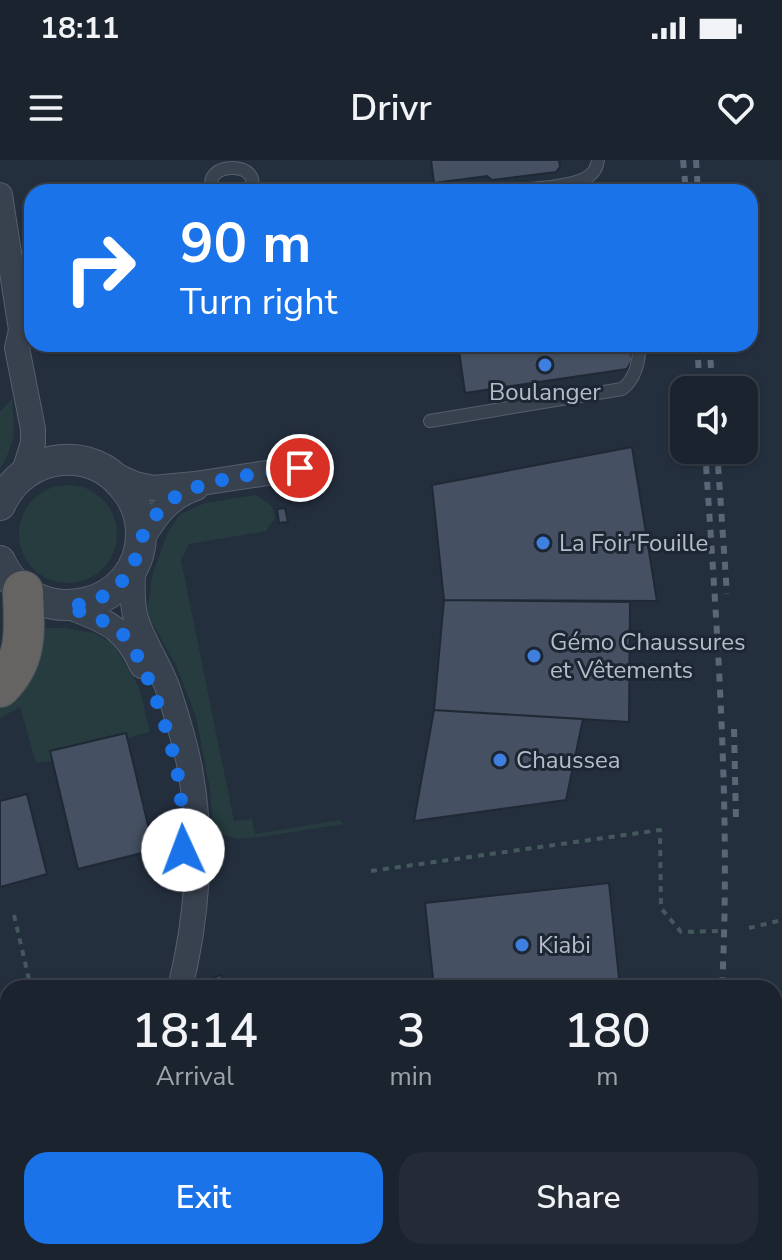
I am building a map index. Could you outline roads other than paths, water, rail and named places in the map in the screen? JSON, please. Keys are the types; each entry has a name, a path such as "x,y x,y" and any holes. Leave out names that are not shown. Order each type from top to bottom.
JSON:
{"highway":[{"path":"0,687 13,672 23,647 8,573"}],"street":[{"path":"0,195 21,330 17,348 33,429 33,443 23,475"},
{"path":"21,330 24,335"},
{"path":"32,352 44,428 49,440 66,460"},
{"path":"0,504 23,475 48,462 66,460 90,463 135,484 153,488 300,468"},
{"path":"112,474 135,504 139,519 133,590 136,618 168,690 191,772 197,858 188,951 182,980"},
{"path":"67,606 89,603 121,583 165,505 190,489 237,477"},
{"path":"8,573 44,601 67,606 118,629 133,647 156,697 178,774 183,817 177,950 171,980"}],"lane":[{"path":"212,184 212,174 217,167 230,160 244,164 250,170 253,184"},
{"path":"568,184 588,178 597,168 598,160"},
{"path":"430,421 622,389 629,384 639,352"}],"railway":[{"path":"683,160 685,184"},
{"path":"696,160 698,184"},
{"path":"698,352 699,376"},
{"path":"710,352 712,376"},
{"path":"706,464 724,786 722,980"},
{"path":"718,464 727,594"},
{"path":"734,729 736,821"}],"place":[{"name":"Boulanger","path":"545,365"},
{"name":"La Foir'Fouille","path":"543,543"},
{"name":"Gémo Chaussures et Vêtements","path":"534,656"},
{"name":"Chaussea","path":"500,760"},
{"name":"Kiabi","path":"522,945"}]}
